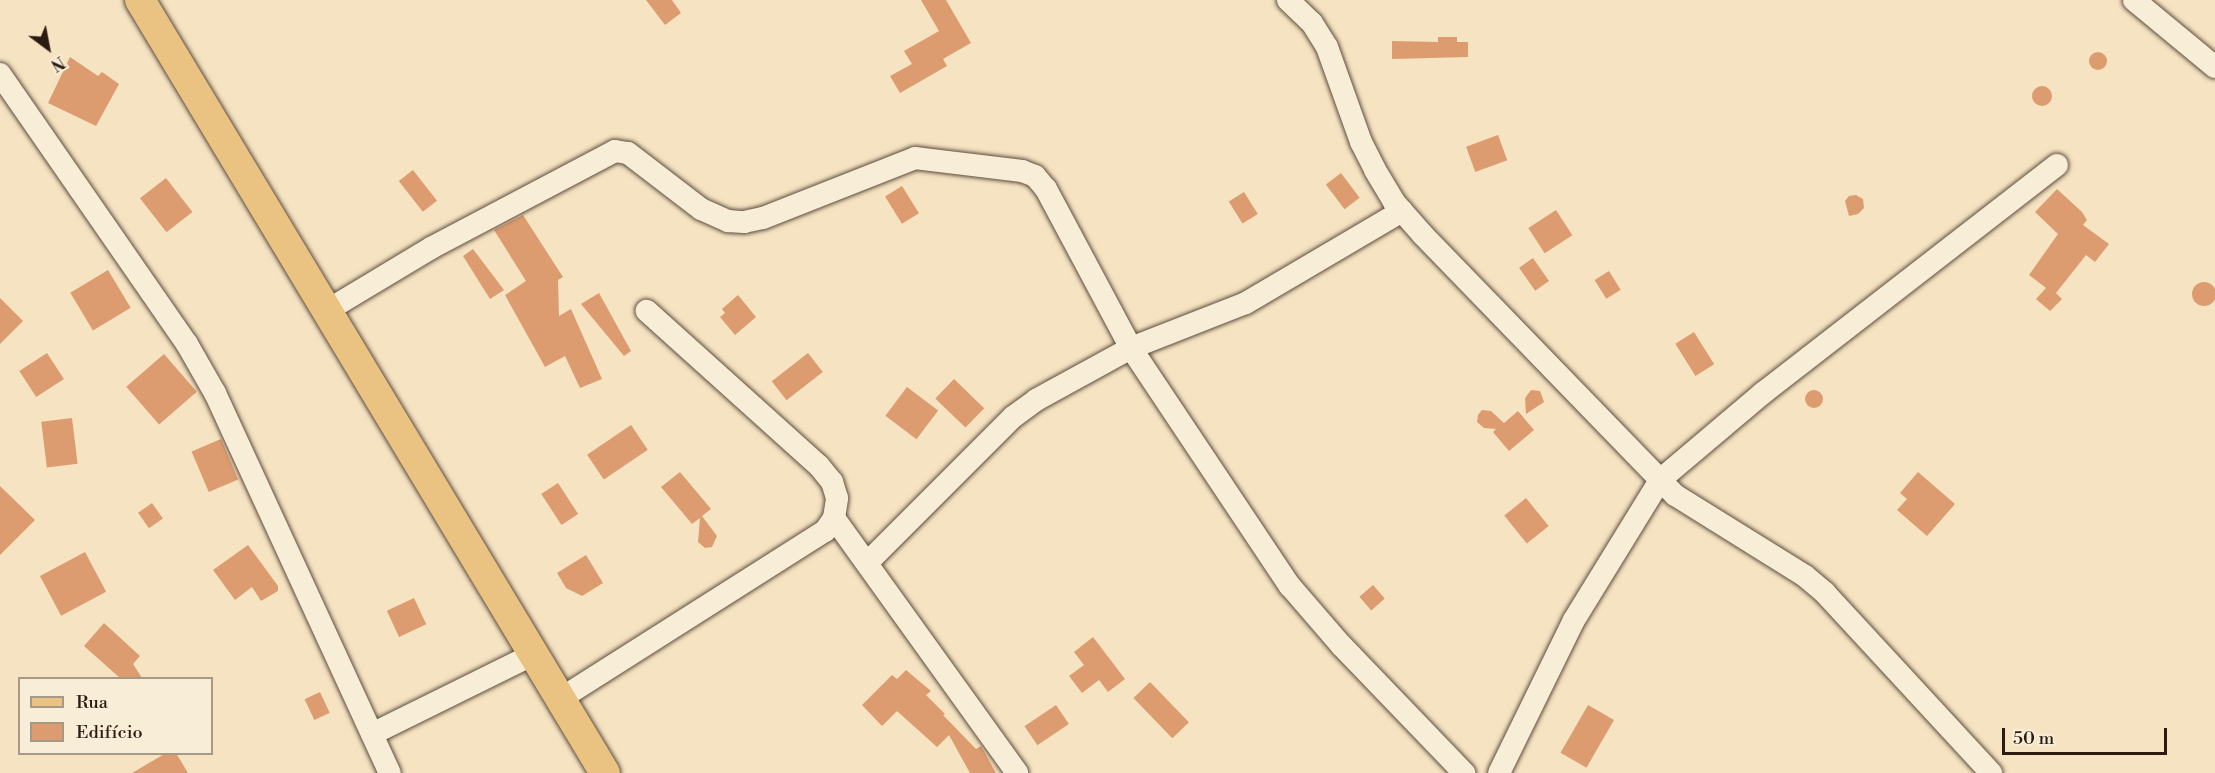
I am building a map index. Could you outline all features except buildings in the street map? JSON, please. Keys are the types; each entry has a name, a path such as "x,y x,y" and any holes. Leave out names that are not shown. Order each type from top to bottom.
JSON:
{"main road":[{"path":"141,0 605,773"}],"street":[{"path":"1288,0 1312,23 1327,47 1361,142 1375,170 1402,211 1659,480 1675,495 1805,576 1824,593 1991,773"},
{"path":"1306,0 1312,23"},
{"path":"2134,0 2215,68"},
{"path":"0,74 188,344 215,393 390,773"},
{"path":"328,310 431,248 615,151 628,153 701,209 728,221 744,222 764,218 915,158 1022,171 1035,176 1046,189 1131,348 1290,586 1341,645 1464,773"},
{"path":"1499,773 1574,620 1659,480 1763,393 2057,165"},
{"path":"868,562 1013,417 1036,400 1131,348 1246,303 1402,211"},
{"path":"560,699 825,531 834,518 837,498 832,482 819,466 647,311"},
{"path":"834,518 868,562 1017,773"},
{"path":"372,734 534,654"}]}
